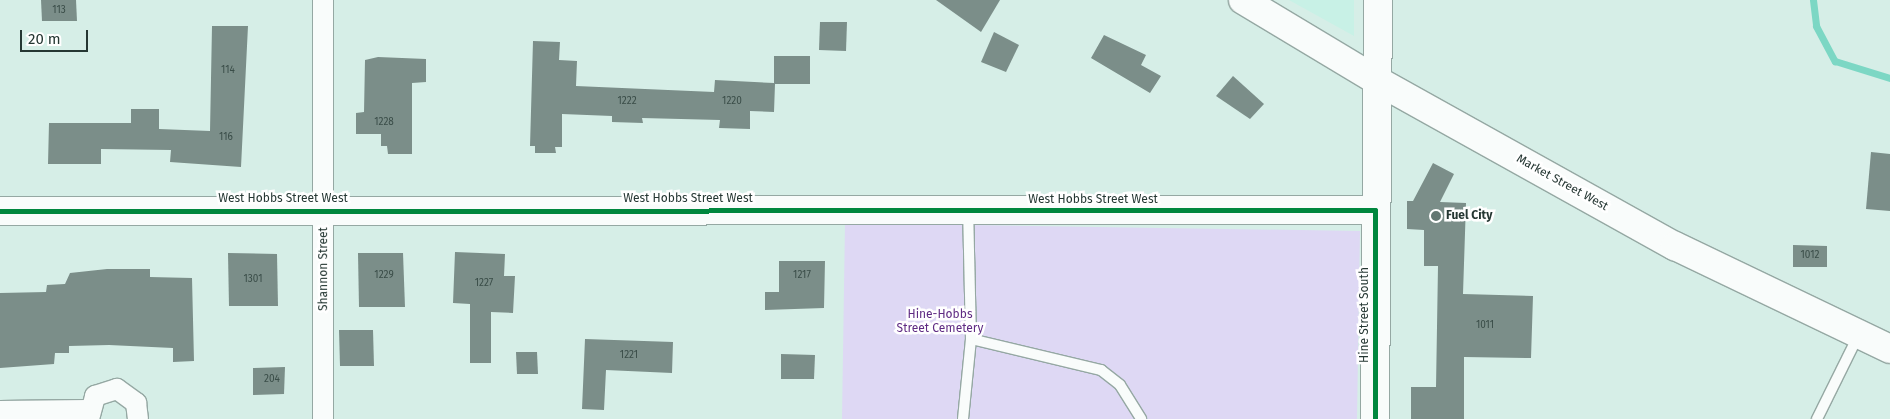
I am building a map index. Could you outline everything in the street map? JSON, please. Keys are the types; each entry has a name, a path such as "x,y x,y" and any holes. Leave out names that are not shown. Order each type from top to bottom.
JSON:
{"street":[{"name":"Shannon Street","path":"323,0 325,208 323,419"},
{"name":"Market Street West","path":"1243,0 1378,81 1675,246 1890,349"},
{"name":"Hine Street South","path":"1375,419 1378,0"},
{"name":"West Hobbs Street West","path":"0,211 325,208 1375,210"},
{"path":"0,411 88,415 95,396 117,389 136,403 138,419"}],"lane":[{"path":"963,419 971,339 968,210"},
{"path":"1817,419 1860,333"},
{"path":"971,339 1101,370 1120,385 1141,419"}],"shaded area":[{"path":"1289,0 1354,0 1354,36"}],"green space":[{"name":"Hine-Hobbs Street Cemetery","path":"845,223 1360,231 1357,419 842,419"}],"building":[{"path":"41,0 76,0 77,21 42,21"},
{"path":"936,0 1000,0 981,32"},
{"path":"820,22 847,22 846,51 819,50"},
{"path":"212,26 248,26 241,167 170,162 171,150 101,149 101,164 48,164 49,123 131,123 131,109 159,109 159,129 210,131"},
{"path":"994,32 1019,45 1006,72 981,62"},
{"path":"1104,35 1146,55 1141,65 1161,76 1150,93 1091,58"},
{"path":"533,41 560,42 559,60 577,61 576,86 714,92 715,80 774,83 774,56 810,56 810,84 775,84 774,112 750,111 750,129 719,128 720,120 642,118 643,123 612,122 612,116 562,114 562,147 555,147 556,153 535,153 535,146 530,146"},
{"path":"378,57 426,59 426,82 412,83 412,154 388,154 387,146 381,146 381,134 356,134 356,113 364,112 365,60"},
{"path":"1233,76 1264,104 1250,119 1216,96"},
{"path":"1871,152 1890,154 1890,211 1866,209"},
{"path":"1433,163 1454,174 1440,202 1466,203 1463,294 1533,296 1531,358 1464,357 1464,419 1411,419 1411,387 1436,387 1438,266 1424,266 1424,230 1407,229 1407,201 1413,201"},
{"path":"1793,245 1827,246 1827,267 1793,267"},
{"path":"455,252 505,254 504,276 515,276 513,313 491,312 491,363 470,363 470,304 453,303"},
{"path":"228,253 277,254 278,306 229,306"},
{"path":"358,253 403,253 405,307 359,307"},
{"path":"779,261 825,261 824,308 765,310 765,292 779,292"},
{"path":"107,269 150,269 150,277 192,278 194,361 173,362 173,348 109,345 69,346 69,353 55,353 54,364 0,368 0,293 46,292 47,285 65,284 70,273"},
{"path":"339,330 373,330 374,366 340,366"},
{"path":"585,339 673,342 672,373 606,370 604,410 582,409"},
{"path":"516,352 537,352 538,374 517,374"},
{"path":"781,354 815,355 814,379 781,379"},
{"path":"285,367 284,394 253,395 253,368"}],"waterway":[{"path":"1813,0 1816,26 1835,61 1890,78"}],"cycle path":[{"path":"0,211 1375,210 1375,419"}],"place":[{"name":"Fuel City","path":"1436,216"}]}
